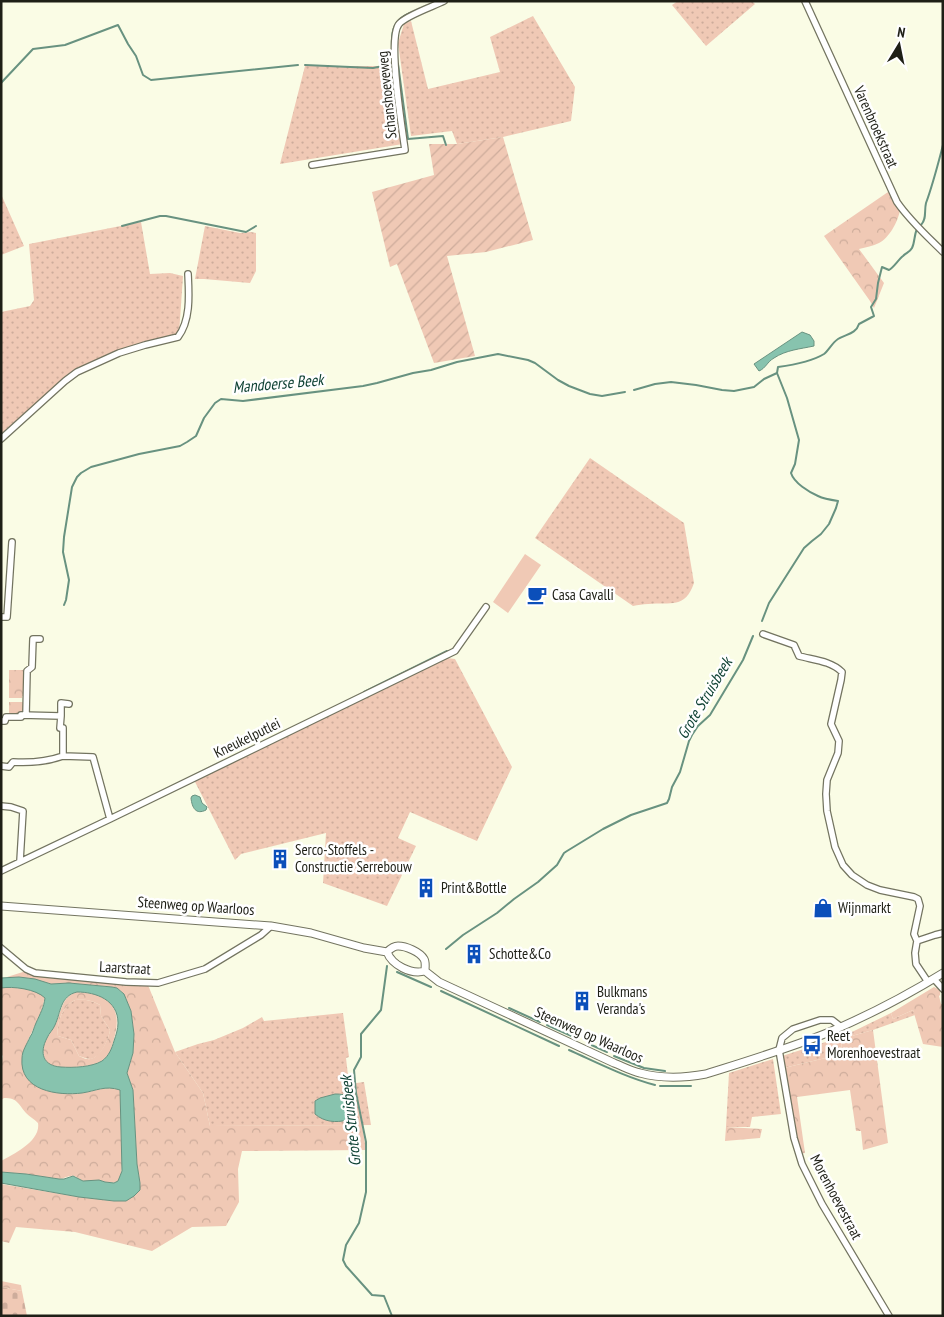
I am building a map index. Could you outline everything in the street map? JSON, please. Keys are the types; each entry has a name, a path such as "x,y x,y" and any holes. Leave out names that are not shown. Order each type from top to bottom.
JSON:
{"street":[{"name":"Schanshoeveweg","path":"312,165 405,150 396,78 394,43 396,31 399,24 406,18 444,1"},
{"name":"Varenbroekstraat","path":"805,1 898,202 912,221 943,252"},
{"path":"1,439 78,372 119,353 145,344 178,337 186,320 189,294 188,274"},
{"path":"1,617 7,617 12,542"},
{"name":"Kneukelputlei","path":"1,871 455,650 486,607"},
{"path":"763,634 794,645 800,656 832,664 842,672 831,724 839,741 838,753 828,780 826,794 827,811 835,847 842,865 866,885 914,897 918,900 920,906 914,934 917,941 916,964 931,980 943,989"},
{"path":"26,715 27,671 32,666 33,639 40,639"},
{"path":"62,756 63,728 60,728 61,703 69,704"},
{"path":"1,721 5,721 6,717 21,717 21,715 61,716"},
{"path":"1,766 9,767 13,762 32,763 38,760 49,761 62,756 93,757 110,819"},
{"path":"1,806 23,811 20,861"},
{"name":"Steenweg op Waarloos","path":"1,906 271,926 311,933 364,948 387,952 394,947 400,946 417,952 423,957 425,971"},
{"name":"Laarstraat","path":"1,948 26,969 41,974 158,983 205,969 261,935 271,926"},
{"path":"917,941 943,933"},
{"name":"Steenweg op Waarloos","path":"387,952 395,964 418,973 425,971"},
{"name":"Steenweg op Waarloos","path":"425,971 439,982 614,1063 640,1073 670,1078 706,1074 841,1027 901,998 943,973"},
{"path":"779,1050 782,1038 793,1029 820,1020 832,1020 841,1027"},
{"name":"Morenhoevestraat","path":"779,1050 794,1138 802,1164 822,1204 889,1316"}],"green space":[{"path":"678,1 752,1 755,4 706,46 672,5"},
{"path":"533,16 575,87 571,121 503,137 457,144 452,131 411,136 398,43 404,24 411,21 428,89 500,72 490,37"},
{"path":"305,66 389,66 403,144 280,164"},
{"path":"503,137 533,240 486,252 447,256 475,356 434,363 397,264 390,267 372,192 434,175 429,144 457,144"},
{"path":"888,192 900,210 890,234 879,243 859,249 884,283 874,308 824,236"},
{"path":"1,194 24,246 1,255"},
{"path":"141,222 150,274 170,273 183,276 179,334 118,353 57,384 1,434 1,312 30,306 34,300 29,244"},
{"path":"205,226 240,233 256,233 256,271 250,283 195,279"},
{"path":"590,458 684,523 694,583 682,601 633,606 535,538"},
{"path":"525,554 541,565 508,613 493,602"},
{"path":"447,658 455,659 512,767 477,841 410,812 398,838 416,846 387,906 323,883 326,833 241,854 235,860 194,780"},
{"path":"9,670 24,670 24,696 22,698 9,698"},
{"path":"9,702 24,702 24,712 20,715 9,715"},
{"path":"26,971 148,985 175,1052 203,1093 210,1126 362,1125 366,1150 242,1151 238,1169 239,1202 226,1226 192,1227 152,1251 75,1232 16,1227 9,1243 1,1241 1,1184 114,1201 126,1201 140,1190 133,1090 127,1073 133,1053 134,1034 131,1011 124,994 112,987 69,983 51,984 28,978 7,977"},
{"path":"934,987 940,990 939,996 941,1004 943,1004 943,1047 923,1044 913,1010 893,1019 891,1013"},
{"path":"1,988 30,990 45,997 41,1013 27,1042 62,1093 80,1093 106,1088 120,1090 122,1162 118,1181 112,1183 87,1181 74,1176 59,1179 1,1172 1,1161 26,1146 38,1130 38,1123 15,1100 4,1098 1,1100 1,1066 3,1056 1,1054"},
{"path":"77,992 98,995 111,1004 117,1019 113,1042 107,1056 97,1063 77,1067 53,1066 47,1063 44,1058 44,1044 57,1022 64,1002 71,994","holes":["75,1000 91,1001 100,1005 101,1016 110,1030 103,1049 96,1057 91,1059 79,1056 71,1040 58,1036 58,1025 61,1015 67,1006"]},
{"path":"75,1000 88,1000 100,1005 101,1016 110,1030 106,1043 95,1058 79,1056 71,1040 58,1036 58,1025 61,1015 67,1006"},
{"path":"913,1010 915,1015 841,1039 842,1054 784,1068 782,1056 832,1040 891,1013 893,1019"},
{"path":"343,1013 349,1057 346,1058 349,1084 364,1082 371,1125 210,1126 203,1093 175,1052 214,1040 243,1028 262,1017 264,1021"},
{"path":"873,1030 888,1143 863,1150 861,1131 856,1131 850,1090 797,1097 805,1153 800,1154 784,1068 842,1054 841,1039"},
{"path":"773,1059 781,1114 752,1117 750,1127 726,1127 729,1073"},
{"path":"726,1127 762,1129 760,1138 725,1141"},
{"path":"1,1281 21,1285 22,1291 1,1287"},
{"path":"1,1287 22,1291 27,1316 1,1316"}],"shaded area":[{"path":"802,332 810,335 814,341 814,346 783,353 759,371 754,364"},
{"path":"195,795 200,797 202,803 207,807 206,810 200,812 195,810 191,798"},
{"path":"19,977 51,984 69,983 112,987 117,988 124,994 131,1011 134,1034 133,1053 127,1073 133,1090 137,1164 140,1183 140,1190 126,1201 79,1197 1,1183 1,1172 59,1179 73,1176 83,1181 99,1180 114,1183 118,1181 122,1171 120,1090 105,1088 72,1094 52,1092 33,1084 27,1078 23,1069 22,1055 42,1011 45,998 36,992 24,989 1,988 1,978","holes":["84,992 105,999 114,1008 118,1025 111,1049 102,1061 93,1065 66,1067 50,1064 44,1058 43,1049 55,1025 62,1005 71,994"]},
{"path":"335,1094 344,1095 348,1100 349,1115 347,1120 330,1121 322,1119 315,1114 315,1101"}],"waterway":[{"path":"392,47 392,36 397,22 410,13"},
{"path":"1,83 33,49 65,45 118,25 136,56 143,75 151,80 298,65"},
{"path":"305,65 373,68 393,64"},
{"path":"398,64 408,139 443,136 446,145"},
{"name":"Grote Struisbeek","path":"921,225 924,220 926,203 943,145"},
{"path":"122,226 160,216 246,232 256,226"},
{"name":"Grote Struisbeek","path":"762,621 769,603 804,548 821,534 829,524 838,501 825,499 802,487 791,473 795,464 799,440 787,398 777,373 778,367 802,363 819,357 838,339 853,332 859,324 874,316 871,307 876,299 882,267 889,270 910,251 917,229"},
{"name":"Mandoerse Beek","path":"64,605 69,580 63,552 64,537 72,487 77,477 91,467 139,454 180,446 196,436 204,418 215,403 221,399 243,401 363,386 457,362 498,354 535,363 558,380 590,394 602,396 625,392"},
{"name":"Mandoerse Beek","path":"634,390 671,382 734,391 754,387 764,379 777,373"},
{"name":"Grote Struisbeek","path":"446,949 538,882 557,865 567,851 603,829 631,815 667,803 672,787 680,772 692,735 698,726 710,715 743,660 753,636"},
{"path":"364,692 447,651"},
{"name":"Grote Struisbeek","path":"387,966 381,1010 361,1034 361,1057 354,1070 356,1093 366,1142 366,1192 359,1223 346,1245 343,1260 346,1266 372,1295 384,1296 392,1316"},
{"path":"397,972 431,987"},
{"path":"441,991 559,1046"},
{"path":"509,1008 540,1022"},
{"path":"547,1025 576,1038"},
{"path":"587,1043 607,1052"},
{"path":"569,1050 622,1074 655,1085"},
{"path":"614,1056 644,1068 665,1071"},
{"path":"660,1086 691,1086"}],"place":[{"name":"Casa Cavalli","path":"537,595"},
{"name":"Serco-Stoffels - Constructie Serrebouw","path":"280,859"},
{"name":"Print&Bottle","path":"426,888"},
{"name":"Wijnmarkt","path":"823,908"},
{"name":"Schotte&Co","path":"474,954"},
{"name":"Bulkmans Veranda's","path":"582,1001"},
{"name":"Reet Morenhoevestraat","path":"812,1045"}]}
